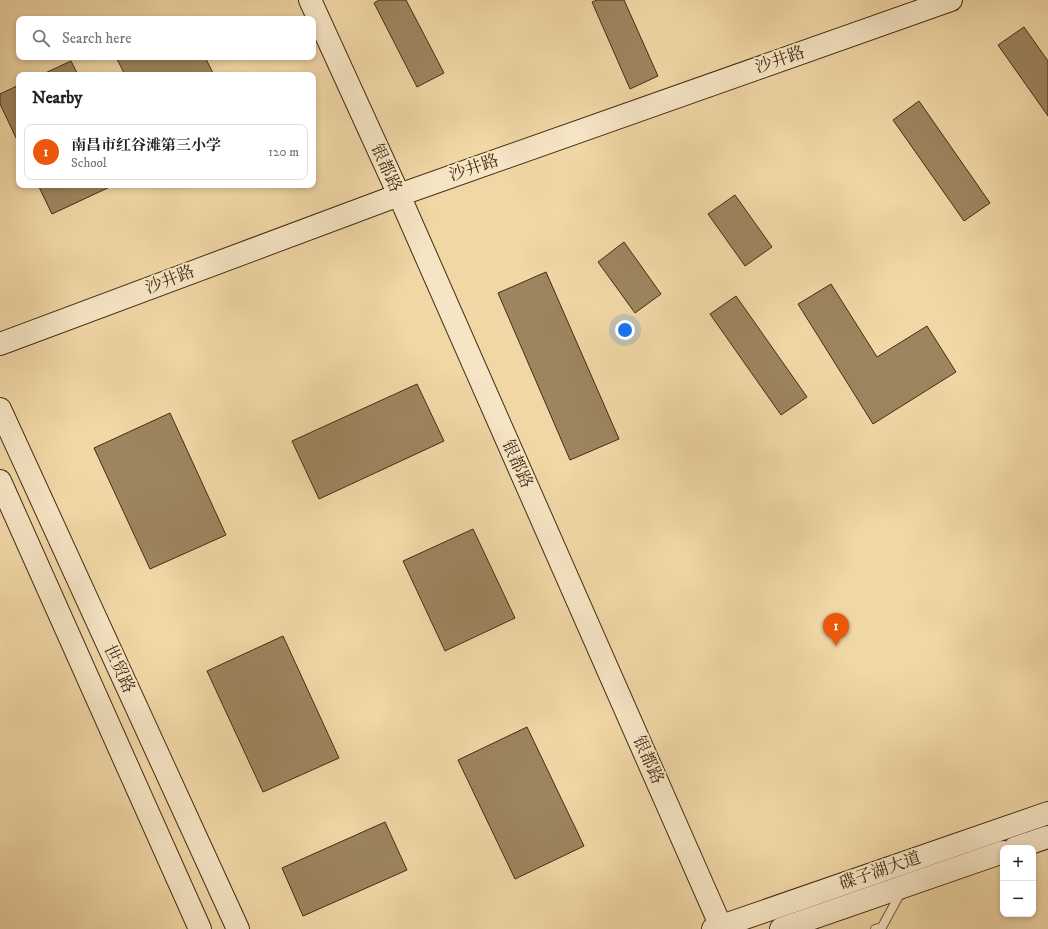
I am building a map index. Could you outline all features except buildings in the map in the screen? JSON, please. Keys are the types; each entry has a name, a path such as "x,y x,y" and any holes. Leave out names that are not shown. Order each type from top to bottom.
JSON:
{"street":[{"name":"银都路","path":"310,0 399,195 719,928"},
{"name":"沙井路","path":"0,344 399,195 951,0"},
{"name":"世贸路","path":"0,409 238,929"},
{"name":"世贸路","path":"0,481 200,929"},
{"name":"碟子湖大道","path":"719,928 1048,813"},
{"path":"1023,845 1048,836"},
{"name":"碟子湖大道","path":"781,929 1000,853"}],"lane":[{"path":"875,929 882,927 904,886"}],"place":[{"name":"南昌市红谷滩第三小学","path":"836,646"}]}
